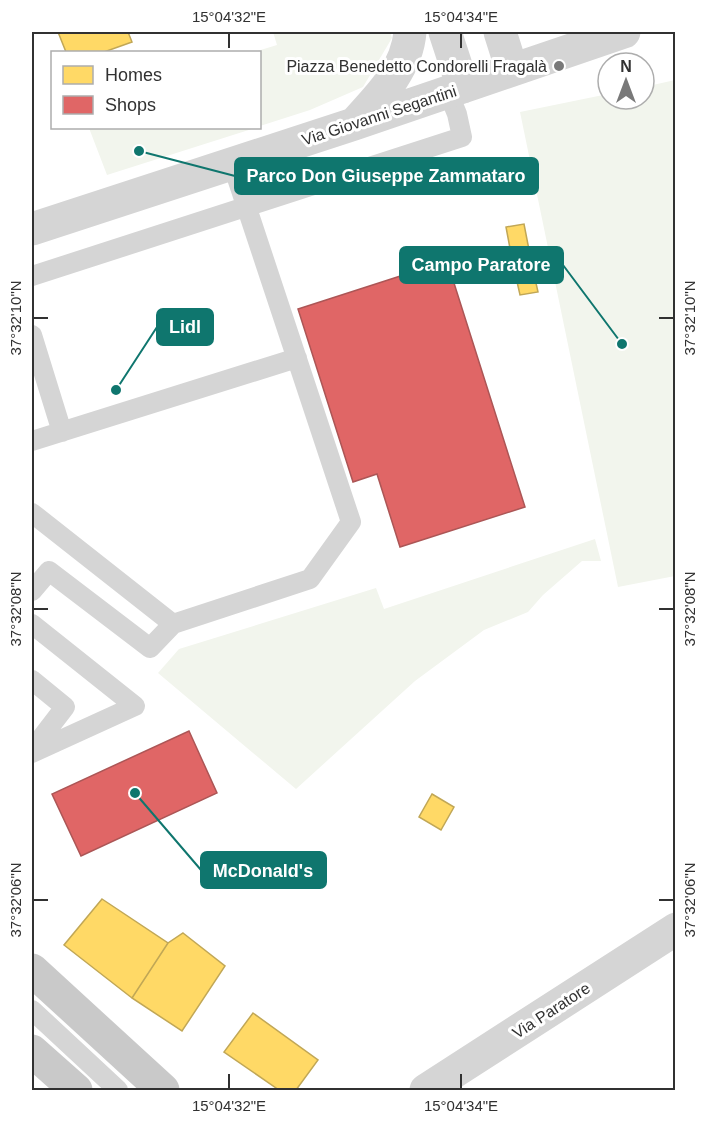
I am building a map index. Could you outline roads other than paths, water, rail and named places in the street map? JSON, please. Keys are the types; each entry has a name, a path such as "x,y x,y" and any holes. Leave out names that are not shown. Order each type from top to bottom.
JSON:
{"main road":[{"path":"32,970 163,1090"},
{"path":"32,1051 76,1090"}],"street":[{"path":"354,124 395,76 404,58 410,32"},
{"path":"445,32 456,89"},
{"path":"500,32 512,70"},
{"name":"Via Giovanni Segantini","path":"32,229 354,124 624,32"},
{"name":"Via Paratore","path":"426,1090 675,929"}],"lane":[{"path":"32,276 462,137 457,114 456,89"},
{"path":"32,589 49,571 150,648 173,624 310,579 351,522 232,163"},
{"path":"32,335 62,432"},
{"path":"32,441 297,358"},
{"path":"32,513 173,624"},
{"path":"32,624 135,706 32,752"},
{"path":"32,680 64,707 32,752"},
{"path":"32,1010 118,1090"}],"place":[{"name":"Piazza Benedetto Condorelli Fragalà","path":"559,66"},
{"name":"Parco Don Giuseppe Zammataro","path":"139,151"},
{"name":"Campo Paratore","path":"622,344"},
{"name":"Lidl","path":"116,390"},
{"name":"McDonald's","path":"135,793"}]}
